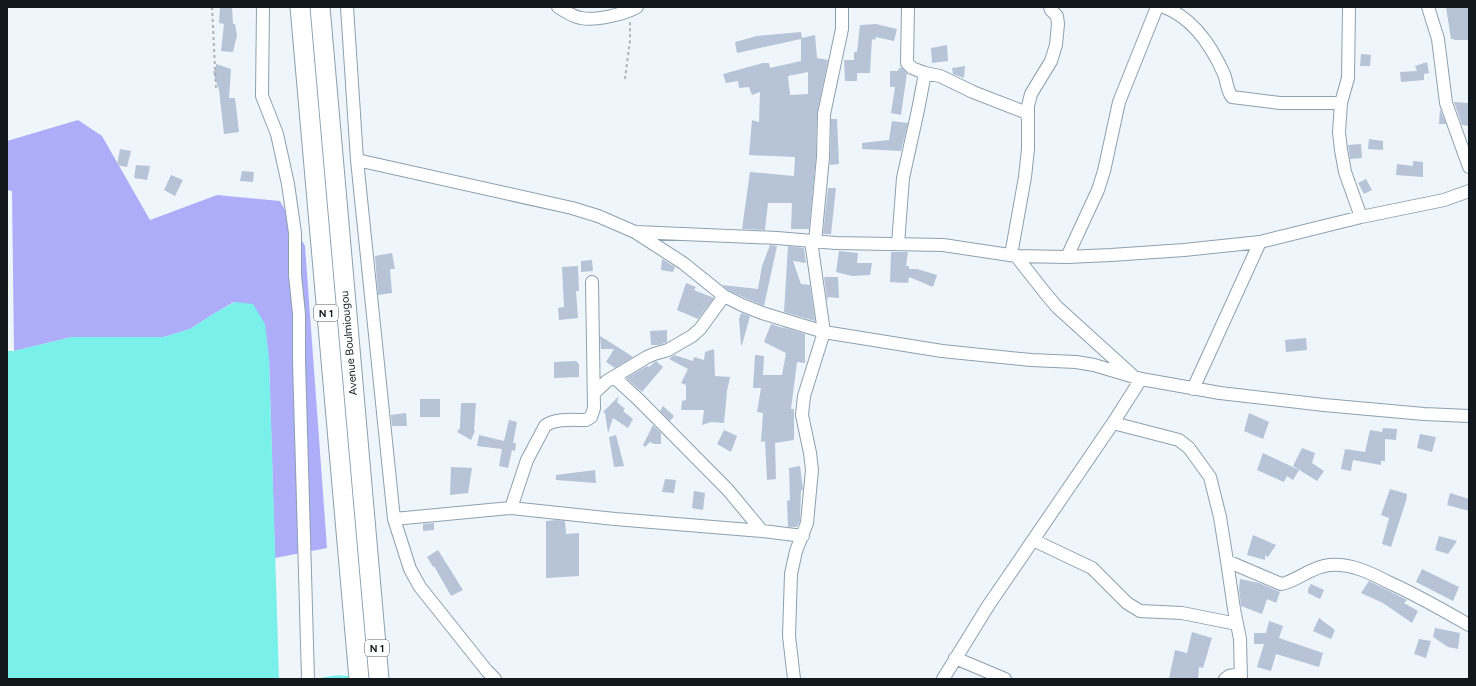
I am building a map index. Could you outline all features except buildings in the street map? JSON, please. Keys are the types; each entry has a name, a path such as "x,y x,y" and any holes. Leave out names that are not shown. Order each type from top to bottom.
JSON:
{"highway":[{"name":"Avenue Boulmiougou","path":"300,7 359,679"},
{"name":"Avenue Boulmiougou","path":"320,7 379,679"}],"street":[{"path":"263,7 262,96 276,134 288,184 295,232 299,314 308,679"},
{"path":"347,7 356,160 394,519 410,569 420,587 487,671 496,679"},
{"path":"558,7 582,18 598,13 634,9"},
{"path":"794,679 789,636 790,584 793,564 807,523 812,470 802,416 802,406 805,390 824,332 813,242 823,157 824,114 842,29 842,7"},
{"path":"908,7 907,63 912,68 925,73 940,76 973,92 1027,113"},
{"path":"1050,7 1056,16 1058,24 1056,45 1051,61 1031,94 1027,113 1028,148 1014,255 1057,307 1137,378"},
{"path":"1067,257 1098,190 1119,102 1157,7"},
{"path":"1164,7 1173,10 1186,19 1197,30 1215,54 1232,97 1280,103 1341,103"},
{"path":"1349,7 1348,78 1341,103 1339,132 1345,172 1361,217"},
{"path":"1428,7 1438,39 1446,103 1469,167"},
{"path":"898,244 903,178 925,73"},
{"path":"356,160 572,208 598,216 635,232 683,263 724,296 762,313 824,332 942,351 1031,360 1076,362 1094,365 1137,378 1194,389 1324,405 1424,414 1469,416"},
{"path":"635,232 777,238 813,242 856,244 943,245 1014,255 1067,257 1184,250 1260,242 1361,217 1444,200 1469,191"},
{"path":"1194,389 1260,242"},
{"path":"511,508 527,460 545,426 548,423 586,420 591,417 594,408 592,282"},
{"path":"594,393 614,377 647,357 668,350 692,336 700,329 724,296"},
{"path":"614,377 639,400 728,490 762,531"},
{"path":"943,679 955,658 1033,540 1113,423 1137,378"},
{"path":"1113,423 1179,440 1189,448 1210,477 1220,517 1240,639 1241,676 1229,676 1225,679"},
{"path":"394,519 511,508 802,536"},
{"path":"1033,540 1092,568 1127,603 1140,611 1182,612 1237,624"},
{"path":"1228,561 1281,584 1286,584 1307,572 1329,565 1346,566 1365,570 1429,602 1469,625"},
{"path":"955,658 1005,679"}],"path":[{"path":"212,7 216,88"},
{"path":"625,79 634,9"}],"shaded area":[{"path":"78,120 102,136 150,220 217,195 280,201 305,246 327,548 275,558 269,358 234,302 190,329 164,337 72,337 14,351 12,191 7,190 7,141"},
{"path":"235,302 253,304 265,324 269,358 279,679 7,679 7,351 14,351 72,337 164,337 190,329"}],"waterway":[{"path":"324,679 338,677 353,678"}]}
